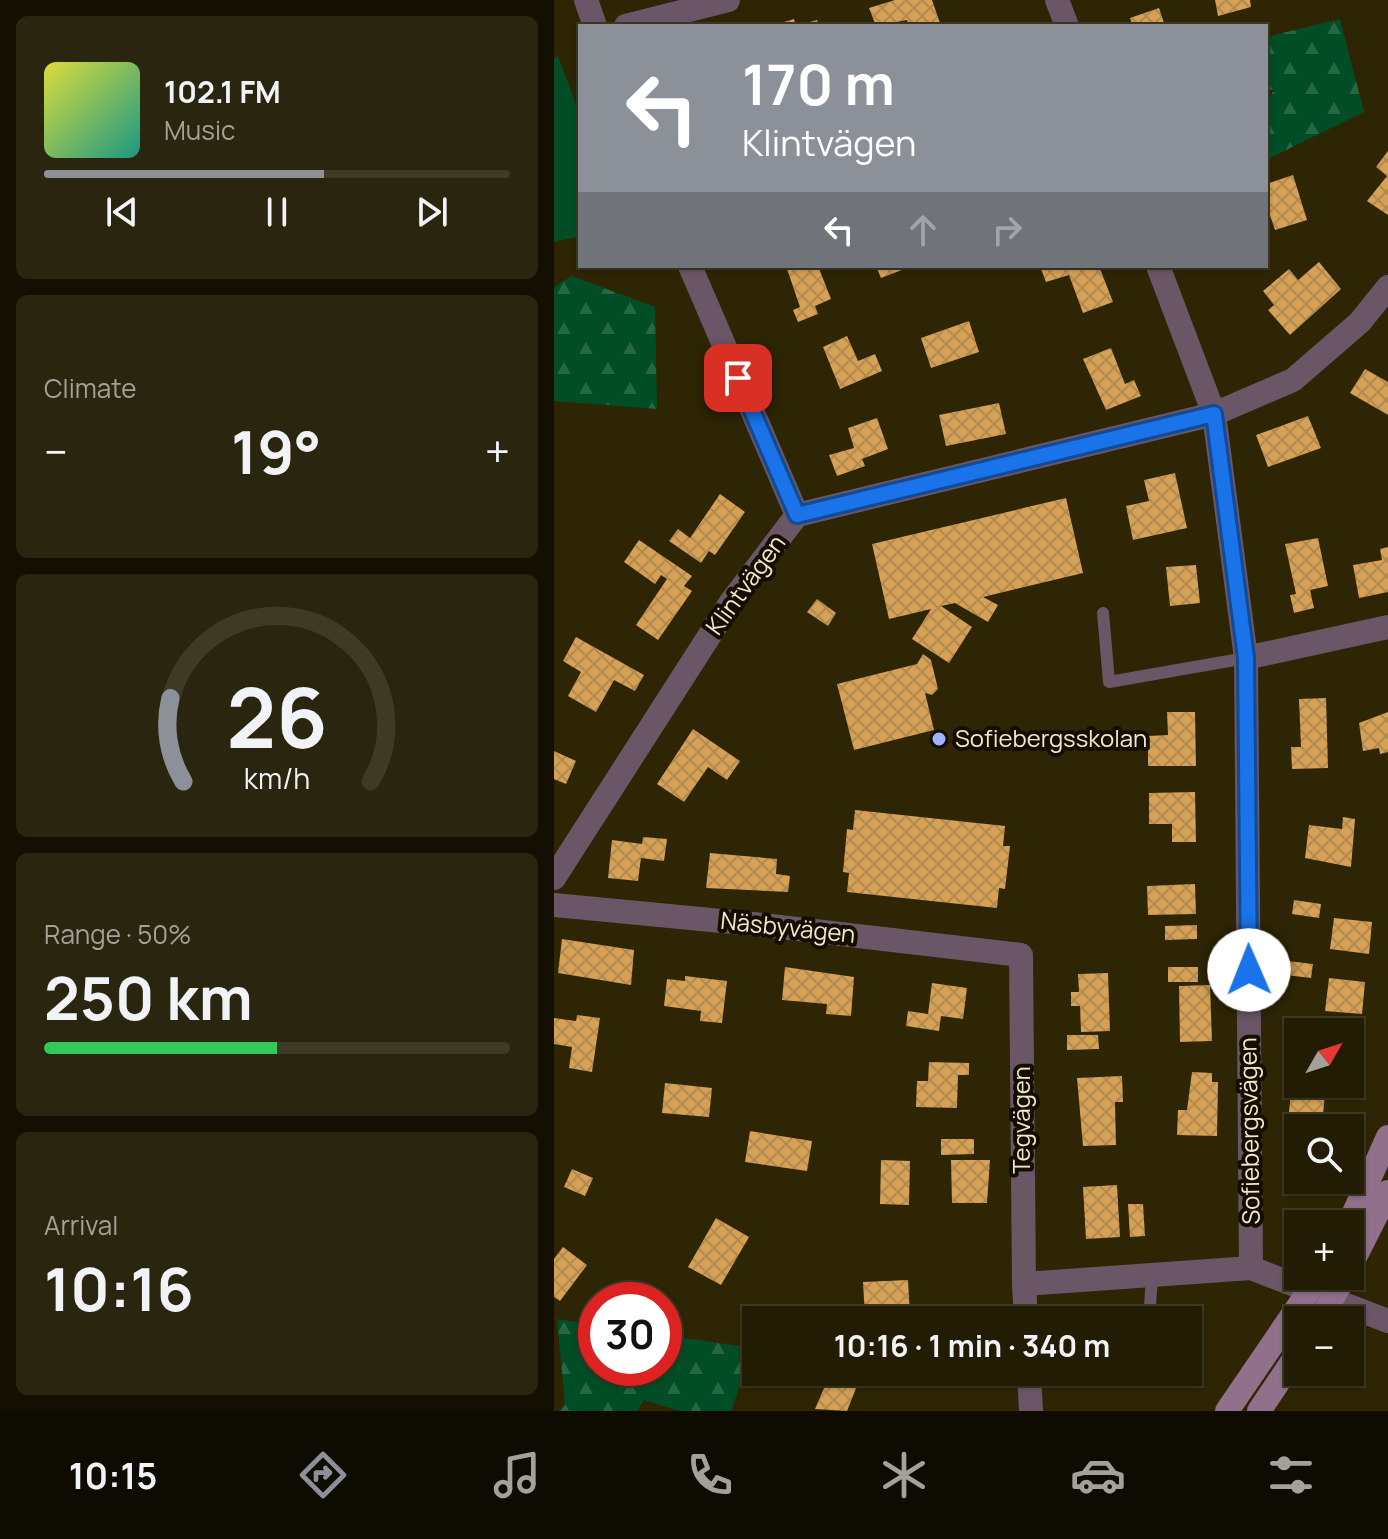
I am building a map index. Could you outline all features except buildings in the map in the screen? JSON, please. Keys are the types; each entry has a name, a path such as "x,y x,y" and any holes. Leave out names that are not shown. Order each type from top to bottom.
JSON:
{"main road":[{"path":"1355,1210 1388,1137"},
{"path":"1364,1239 1388,1192"},
{"path":"1227,1411 1309,1290"},
{"path":"1329,1306 1338,1290"},
{"path":"1259,1411 1284,1374"}],"street":[{"path":"586,0 594,24"},
{"path":"634,24 728,0"},
{"path":"1057,0 1066,24"},
{"path":"691,268 797,515"},
{"name":"Sofiebergsvägen","path":"1159,268 1214,414 1246,658 1251,1268"},
{"name":"Klintvägen","path":"554,878 731,602 797,515 1214,414 1293,380 1360,322 1388,287"},
{"path":"1246,658 1388,627"},
{"name":"Näsbyvägen","path":"554,905 1021,955"},
{"name":"Tegvägen","path":"1021,955 1025,1306"},
{"path":"1024,1284 1251,1268 1284,1276"},
{"path":"1323,1290 1334,1298 1388,1321"},
{"path":"1030,1386 1031,1411"}],"lane":[{"path":"1103,613 1109,682 1246,658"},
{"path":"1150,1306 1152,1277"}],"green space":[{"path":"1340,19 1364,112 1268,159 1268,99 1274,90 1268,90 1268,37"},
{"path":"558,56 578,110 578,236 554,242 554,58"},
{"path":"572,276 655,307 657,409 554,401 554,287"},
{"path":"557,1319 578,1322 578,1386 682,1386 682,1338 742,1346 742,1380 731,1411 680,1411 644,1400 637,1411 560,1411 565,1405"}],"place":[{"name":"Sofiebergsskolan","path":"939,739"}],"route":[{"path":"738,378 797,515 1214,414 1246,658 1249,970"}]}
